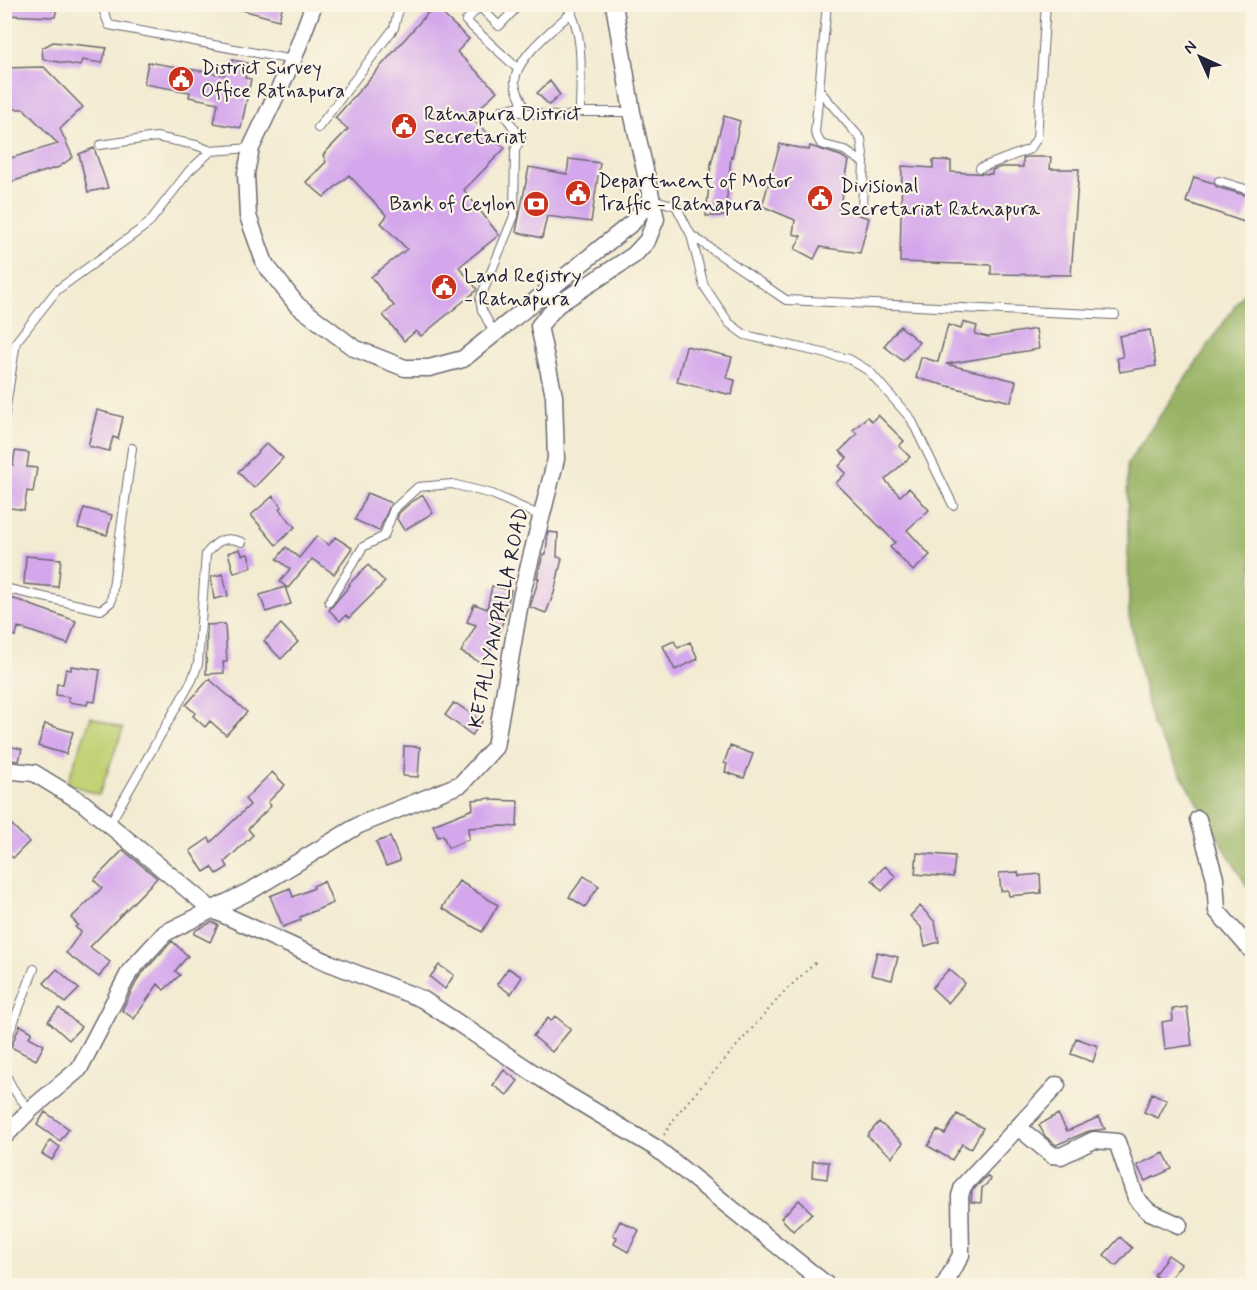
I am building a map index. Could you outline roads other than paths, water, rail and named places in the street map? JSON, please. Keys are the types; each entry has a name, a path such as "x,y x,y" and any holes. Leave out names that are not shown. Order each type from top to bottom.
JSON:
{"street":[{"path":"314,4 293,60 251,148 246,173 248,216 265,264 297,305 354,348 405,369 429,369 463,359 633,222 651,198 632,112 614,4"},
{"name":"KETALIYANPALLA ROAD","path":"4,1137 30,1110 79,1068 130,971 165,933 252,890 359,825 461,784 495,747 521,597 556,459 554,396 539,326 557,305 634,255 647,241 656,219 651,198"},
{"path":"4,770 34,773 83,803 211,909 327,962 422,999 559,1090 656,1148 828,1286"},
{"path":"1198,819 1215,878 1217,911 1252,951"},
{"path":"944,1286 961,1255 960,1196 963,1186 1057,1085"},
{"path":"1018,1127 1052,1155 1061,1156 1094,1140 1118,1142 1136,1198 1148,1211 1179,1225"}],"lane":[{"path":"101,4 109,25 293,60"},
{"path":"318,128 394,28 399,4"},
{"path":"518,69 466,21 481,6 500,26 520,4"},
{"path":"565,4 572,12 580,50 580,112"},
{"path":"827,4 815,134 821,144 844,150 864,163"},
{"path":"980,168 1030,149 1037,138 1047,4"},
{"path":"501,110 523,105 515,83 518,69 528,54 572,12"},
{"path":"819,90 861,139 864,163 862,208"},
{"path":"501,110 565,117 580,112 632,112"},
{"path":"494,333 482,310 480,299 514,216 515,150 521,138 501,110"},
{"path":"100,145 156,137 196,144 211,151 251,148"},
{"path":"4,419 16,342 57,290 148,224 189,171 211,151"},
{"path":"1219,181 1252,191"},
{"path":"651,198 676,206 691,236 704,286 729,323 745,335 849,359 869,371 911,420 953,505"},
{"path":"691,236 786,300 1115,315"},
{"path":"4,588 100,610 111,602 132,448"},
{"path":"329,602 363,547 384,536 394,509 418,487 452,484 492,494 541,516"},
{"path":"109,825 192,680 198,664 206,554 215,542 229,537 242,542"},
{"path":"4,1047 34,969"},
{"path":"4,1064 13,1090 30,1110"}],"place":[{"name":"District Survey Office Ratnapura","path":"181,79"},
{"name":"Ratnapura District Secretariat","path":"404,126"},
{"name":"Department of Motor Traffic - Ratnapura","path":"578,193"},
{"name":"Divisional Secretariat Ratnapura","path":"820,198"},
{"name":"Bank of Ceylon","path":"536,204"},
{"name":"Land Registry - Ratnapura","path":"444,287"}]}
